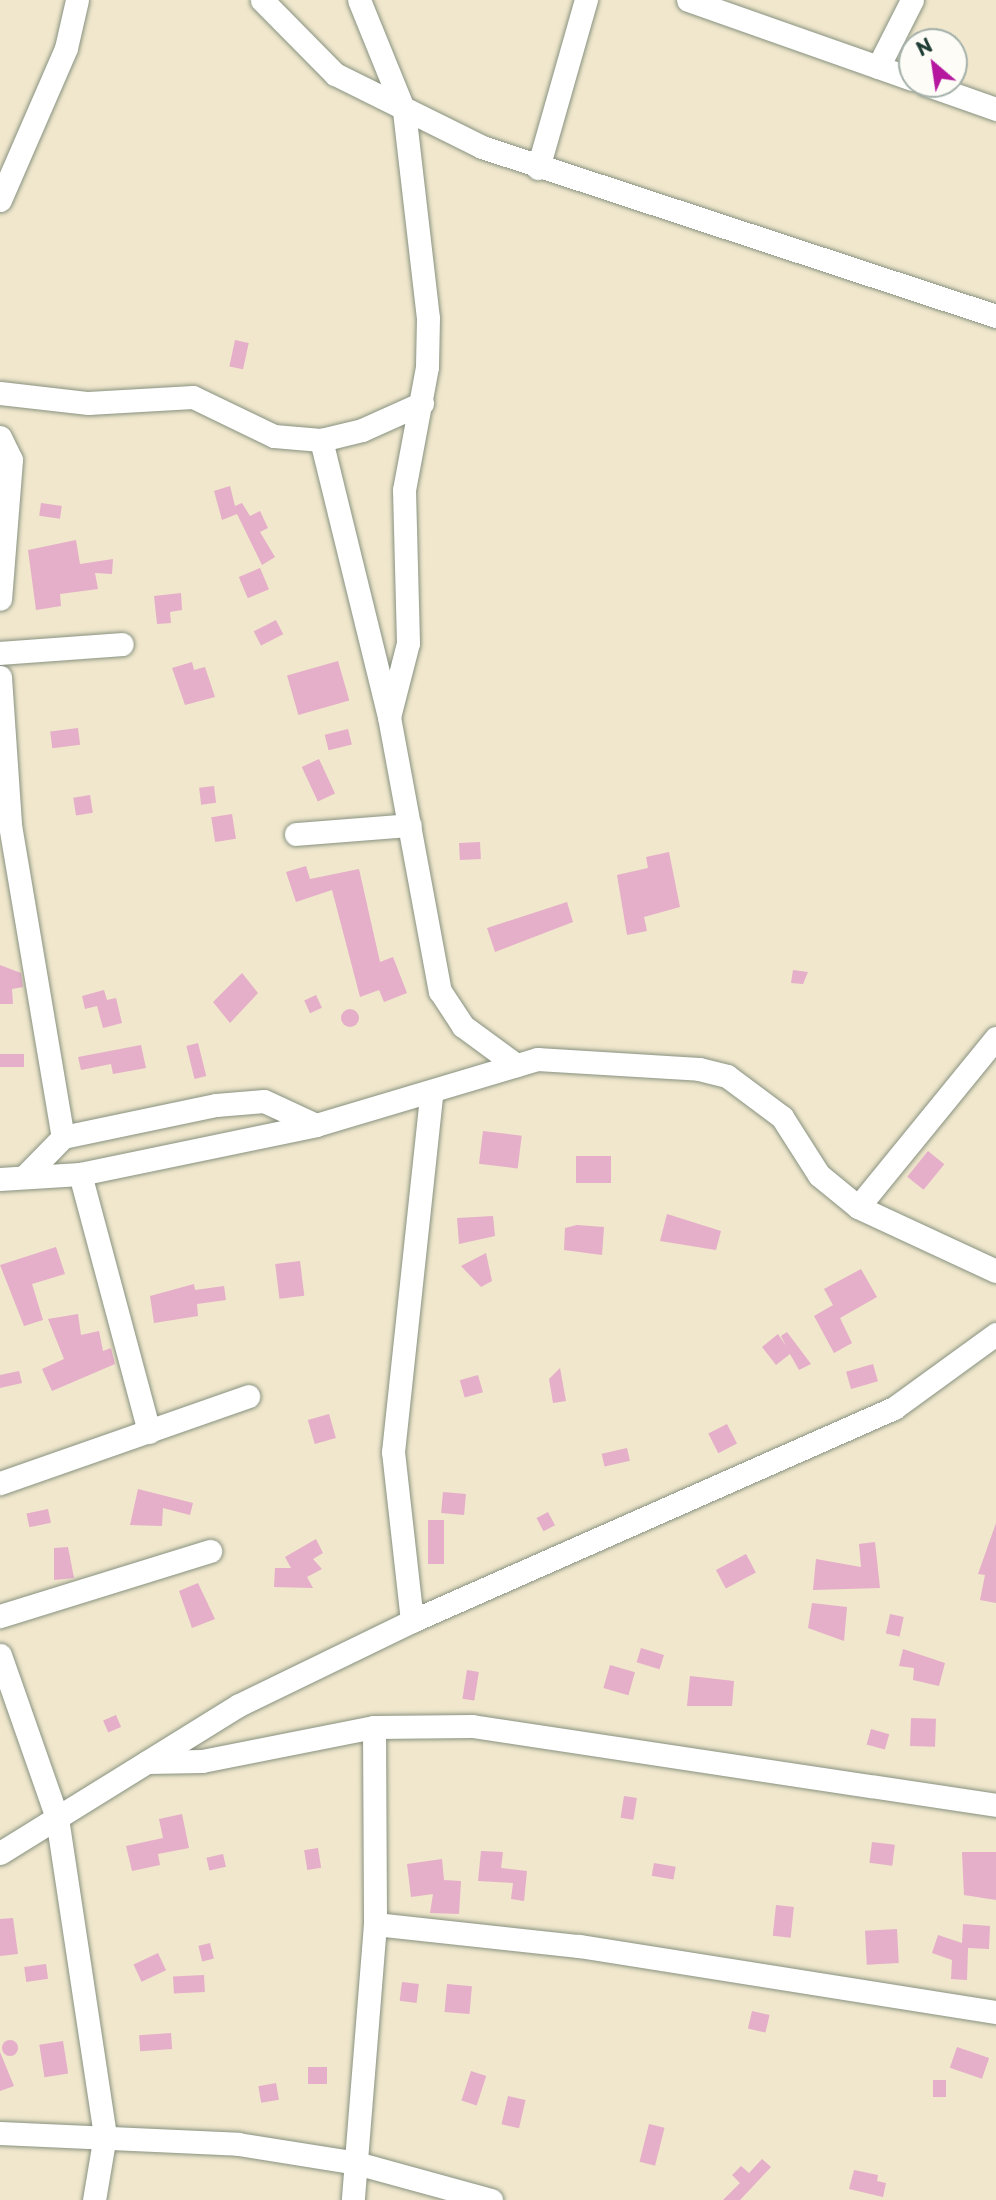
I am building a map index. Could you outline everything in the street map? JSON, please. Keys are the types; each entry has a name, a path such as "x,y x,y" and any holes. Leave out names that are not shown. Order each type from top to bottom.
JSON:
{"street":[{"path":"0,200 66,48 77,0"},
{"path":"262,0 335,74 404,111 538,168 996,316"},
{"path":"359,0 404,111 428,318 422,403 404,489 408,643 389,717"},
{"path":"538,168 586,0"},
{"path":"688,0 898,74"},
{"path":"877,67 912,0"},
{"path":"965,98 996,109"},
{"path":"0,393 88,403 193,397 274,436 321,440 362,430 422,403"},
{"path":"0,437 9,450 11,472 0,599"},
{"path":"321,440 389,717 440,992 463,1026 516,1065"},
{"path":"0,653 122,645"},
{"path":"0,677 10,825 63,1137"},
{"path":"296,834 410,825"},
{"path":"858,1207 996,1038"},
{"path":"0,1179 80,1174 316,1125 431,1095 516,1065 555,1057 727,1076 782,1117 819,1175 858,1207 996,1271"},
{"path":"412,1621 393,1452 431,1095"},
{"path":"24,1177 63,1137 244,1101 282,1106 316,1125"},
{"path":"80,1174 149,1432"},
{"path":"0,1853 239,1705 412,1621 894,1408 996,1334"},
{"path":"0,1483 248,1396"},
{"path":"0,1615 210,1551"},
{"path":"0,1655 57,1818 105,2135 94,2200"},
{"path":"144,1762 202,1760 374,1727 472,1726 996,1805"},
{"path":"354,2200 375,1924 374,1727"},
{"path":"375,1924 579,1946 996,2012"},
{"path":"0,2133 105,2135 238,2144 356,2163 491,2200"}],"building":[{"path":"235,340 249,343 243,369 229,366"},
{"path":"230,486 235,506 242,503 250,516 260,511 268,528 260,532 275,557 262,565 237,514 222,520 214,491"},
{"path":"41,503 62,506 60,519 39,516"},
{"path":"76,540 80,564 113,559 112,574 95,573 98,589 60,594 61,606 36,610 28,550"},
{"path":"260,568 269,589 248,598 239,577"},
{"path":"181,593 182,610 170,612 171,623 157,624 154,596"},
{"path":"276,620 283,634 261,646 254,631"},
{"path":"338,661 349,700 298,715 287,676"},
{"path":"192,662 194,670 205,667 215,697 185,705 172,668"},
{"path":"78,728 80,745 52,748 50,731"},
{"path":"348,729 352,745 329,750 325,735"},
{"path":"319,759 335,793 318,801 302,767"},
{"path":"214,786 216,803 201,805 199,788"},
{"path":"90,795 93,813 76,815 73,798"},
{"path":"232,814 236,839 215,842 211,817"},
{"path":"480,842 481,859 460,860 459,843"},
{"path":"669,852 680,907 644,917 647,931 627,935 617,875 648,868 646,857"},
{"path":"306,866 310,879 359,869 380,962 393,957 407,993 384,1002 379,990 360,997 332,890 296,902 286,872"},
{"path":"567,902 573,922 495,952 487,928"},
{"path":"0,965 21,973 23,987 12,989 13,1004 0,1004"},
{"path":"793,970 808,972 803,984 791,983"},
{"path":"242,973 258,993 230,1023 213,1002"},
{"path":"104,990 107,1000 116,998 122,1023 103,1028 97,1006 85,1009 82,996"},
{"path":"316,995 322,1008 310,1013 304,1000"},
{"path":"350,1009 356,1012 359,1018 356,1024 350,1027 344,1024 341,1018 344,1012"},
{"path":"198,1043 206,1076 195,1079 186,1046"},
{"path":"141,1045 146,1068 113,1074 111,1064 81,1070 78,1057"},
{"path":"0,1054 24,1054 24,1067 0,1067"},
{"path":"483,1131 522,1136 518,1169 479,1164"},
{"path":"928,1151 944,1164 924,1190 907,1177"},
{"path":"576,1156 611,1156 611,1183 576,1183"},
{"path":"667,1214 721,1231 716,1250 660,1241"},
{"path":"493,1216 495,1236 459,1244 457,1218"},
{"path":"577,1225 604,1227 602,1255 564,1250 565,1228"},
{"path":"56,1247 65,1274 32,1284 43,1320 24,1326 0,1265"},
{"path":"486,1253 492,1281 481,1287 461,1266"},
{"path":"300,1261 304,1296 279,1299 275,1264"},
{"path":"861,1269 877,1297 840,1318 852,1343 834,1353 814,1316 833,1305 824,1289"},
{"path":"194,1284 195,1290 224,1286 226,1300 197,1304 198,1316 154,1323 150,1296"},
{"path":"78,1314 81,1335 99,1331 103,1351 111,1348 115,1364 52,1391 42,1369 64,1359 48,1319"},
{"path":"787,1332 811,1364 799,1370 790,1354 776,1365 762,1347 778,1334 786,1346 781,1336"},
{"path":"873,1364 878,1381 851,1389 846,1372"},
{"path":"560,1368 566,1401 553,1403 549,1379"},
{"path":"19,1371 22,1383 0,1388 0,1375"},
{"path":"478,1375 483,1392 465,1398 460,1380"},
{"path":"329,1414 336,1438 315,1444 308,1420"},
{"path":"727,1424 737,1444 718,1453 708,1434"},
{"path":"627,1448 630,1461 605,1467 602,1454"},
{"path":"138,1489 193,1503 190,1515 163,1508 162,1526 130,1525"},
{"path":"443,1492 466,1494 464,1515 441,1513"},
{"path":"48,1509 51,1523 29,1527 26,1514"},
{"path":"548,1512 555,1525 544,1531 537,1518"},
{"path":"428,1520 444,1520 444,1564 428,1564"},
{"path":"996,1523 996,1603 980,1600 985,1575 978,1574"},
{"path":"316,1539 323,1553 313,1559 322,1569 307,1577 313,1588 274,1587 275,1568 291,1568 285,1557"},
{"path":"875,1542 880,1588 813,1590 816,1559 861,1567 859,1544"},
{"path":"68,1547 74,1578 54,1580 54,1548"},
{"path":"746,1554 756,1573 726,1589 716,1570"},
{"path":"198,1583 215,1619 192,1628 179,1591"},
{"path":"812,1603 847,1607 844,1641 808,1628"},
{"path":"890,1614 904,1617 900,1636 886,1634"},
{"path":"641,1648 664,1655 660,1669 637,1662"},
{"path":"903,1649 945,1663 939,1686 913,1680 914,1668 899,1666"},
{"path":"610,1665 635,1672 628,1695 603,1688"},
{"path":"467,1670 479,1672 474,1701 462,1699"},
{"path":"690,1676 734,1681 732,1706 687,1706"},
{"path":"116,1715 121,1727 108,1732 103,1720"},
{"path":"911,1718 936,1719 935,1747 910,1746"},
{"path":"871,1729 889,1734 885,1750 867,1744"},
{"path":"624,1796 637,1798 633,1820 621,1818"},
{"path":"182,1814 189,1848 158,1854 160,1865 132,1871 126,1846 163,1838 159,1819"},
{"path":"872,1842 895,1845 892,1866 869,1863"},
{"path":"318,1848 321,1868 307,1870 304,1850"},
{"path":"481,1851 503,1852 501,1868 527,1871 524,1901 511,1899 513,1883 478,1881"},
{"path":"962,1852 996,1852 996,1900 964,1895"},
{"path":"223,1854 226,1867 209,1870 206,1858"},
{"path":"442,1859 444,1880 461,1881 459,1914 430,1913 433,1894 411,1897 407,1864"},
{"path":"654,1863 676,1867 673,1880 652,1876"},
{"path":"776,1905 794,1907 791,1938 773,1936"},
{"path":"13,1918 18,1954 0,1956 0,1919"},
{"path":"963,1924 990,1926 989,1949 968,1948 967,1980 951,1979 952,1960 932,1953 938,1935 962,1943"},
{"path":"897,1929 899,1963 867,1965 865,1931"},
{"path":"210,1943 214,1959 202,1961 198,1946"},
{"path":"158,1953 166,1970 142,1982 134,1964"},
{"path":"46,1964 48,1979 26,1982 24,1967"},
{"path":"204,1975 205,1992 174,1994 173,1977"},
{"path":"402,1982 419,1984 417,2003 400,2001"},
{"path":"447,1984 472,1986 469,2014 445,2012"},
{"path":"752,2011 770,2015 765,2033 748,2029"},
{"path":"171,2033 172,2049 140,2051 139,2035"},
{"path":"10,2040 16,2042 16,2054 10,2056 4,2054 2,2048 4,2042"},
{"path":"63,2041 68,2074 44,2077 39,2045"},
{"path":"957,2047 989,2058 982,2079 950,2068"},
{"path":"0,2052 14,2086 0,2091"},
{"path":"308,2067 327,2067 327,2084 308,2084"},
{"path":"471,2071 486,2076 477,2105 461,2100"},
{"path":"933,2080 946,2080 946,2097 933,2097"},
{"path":"276,2083 279,2100 261,2103 258,2086"},
{"path":"508,2096 526,2100 519,2128 501,2124"},
{"path":"649,2124 665,2128 655,2166 640,2162"},
{"path":"762,2159 771,2167 740,2200 723,2200 740,2183 732,2175 741,2166 749,2173"},
{"path":"854,2170 878,2175 877,2181 886,2183 883,2197 849,2189"}]}
